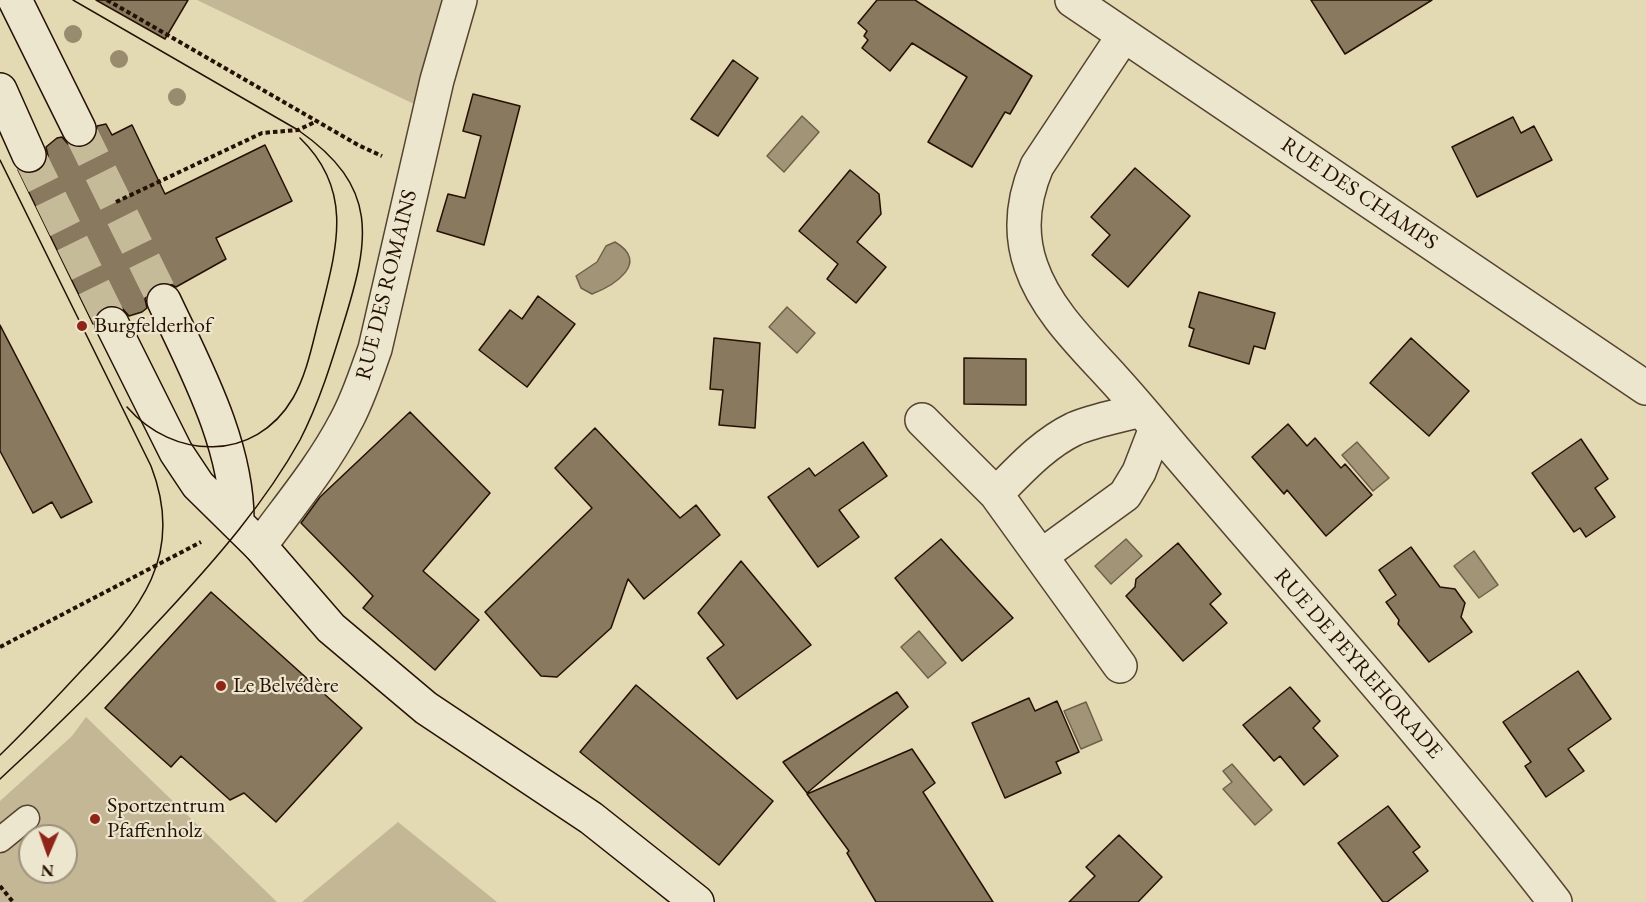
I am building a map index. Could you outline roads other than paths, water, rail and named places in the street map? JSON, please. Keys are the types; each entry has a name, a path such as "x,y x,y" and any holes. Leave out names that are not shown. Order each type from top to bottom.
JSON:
{"street":[{"path":"15,0 80,129"},
{"name":"RUE DES ROMAINS","path":"260,546 315,472 345,424 359,393 375,349 437,80 460,0"},
{"name":"RUE DES CHAMPS","path":"1072,0 1646,388"},
{"name":"RUE DE PEYREHORADE","path":"1124,35 1070,112 1037,166 1028,188 1023,213 1024,239 1031,267 1066,326 1149,419 1491,819 1555,902"},
{"path":"0,90 29,155"},
{"path":"164,301 191,358 224,446 237,497 237,523"},
{"path":"112,324 176,452 198,485 260,546 331,628 426,708 591,818 697,902"},
{"path":"996,494 1040,451 1076,428 1149,419 1138,472 1125,495 1041,556"},
{"path":"922,420 996,494 1120,666"}],"lane":[{"path":"0,840 27,818"}],"tunnel":[{"path":"79,129 164,301"},
{"path":"29,155 112,324"}],"tram line":[{"path":"0,779 147,634 221,551 271,486 300,440 324,383 352,294 362,241 361,217 355,194 343,172 325,151 298,130 73,0"},
{"path":"127,407 146,424 167,437 190,445 213,447 236,443 258,434 277,419 293,398 313,344 332,264 337,220 335,199 328,178 317,158 300,138"},
{"path":"0,160 151,466 160,498 163,527 160,554 151,580 138,603 102,649 0,755"}],"place":[{"name":"Burgfelderhof","path":"82,326"},
{"name":"Le Belvédère","path":"221,686"},
{"name":"Sportzentrum Pfaffenholz","path":"95,819"}]}
